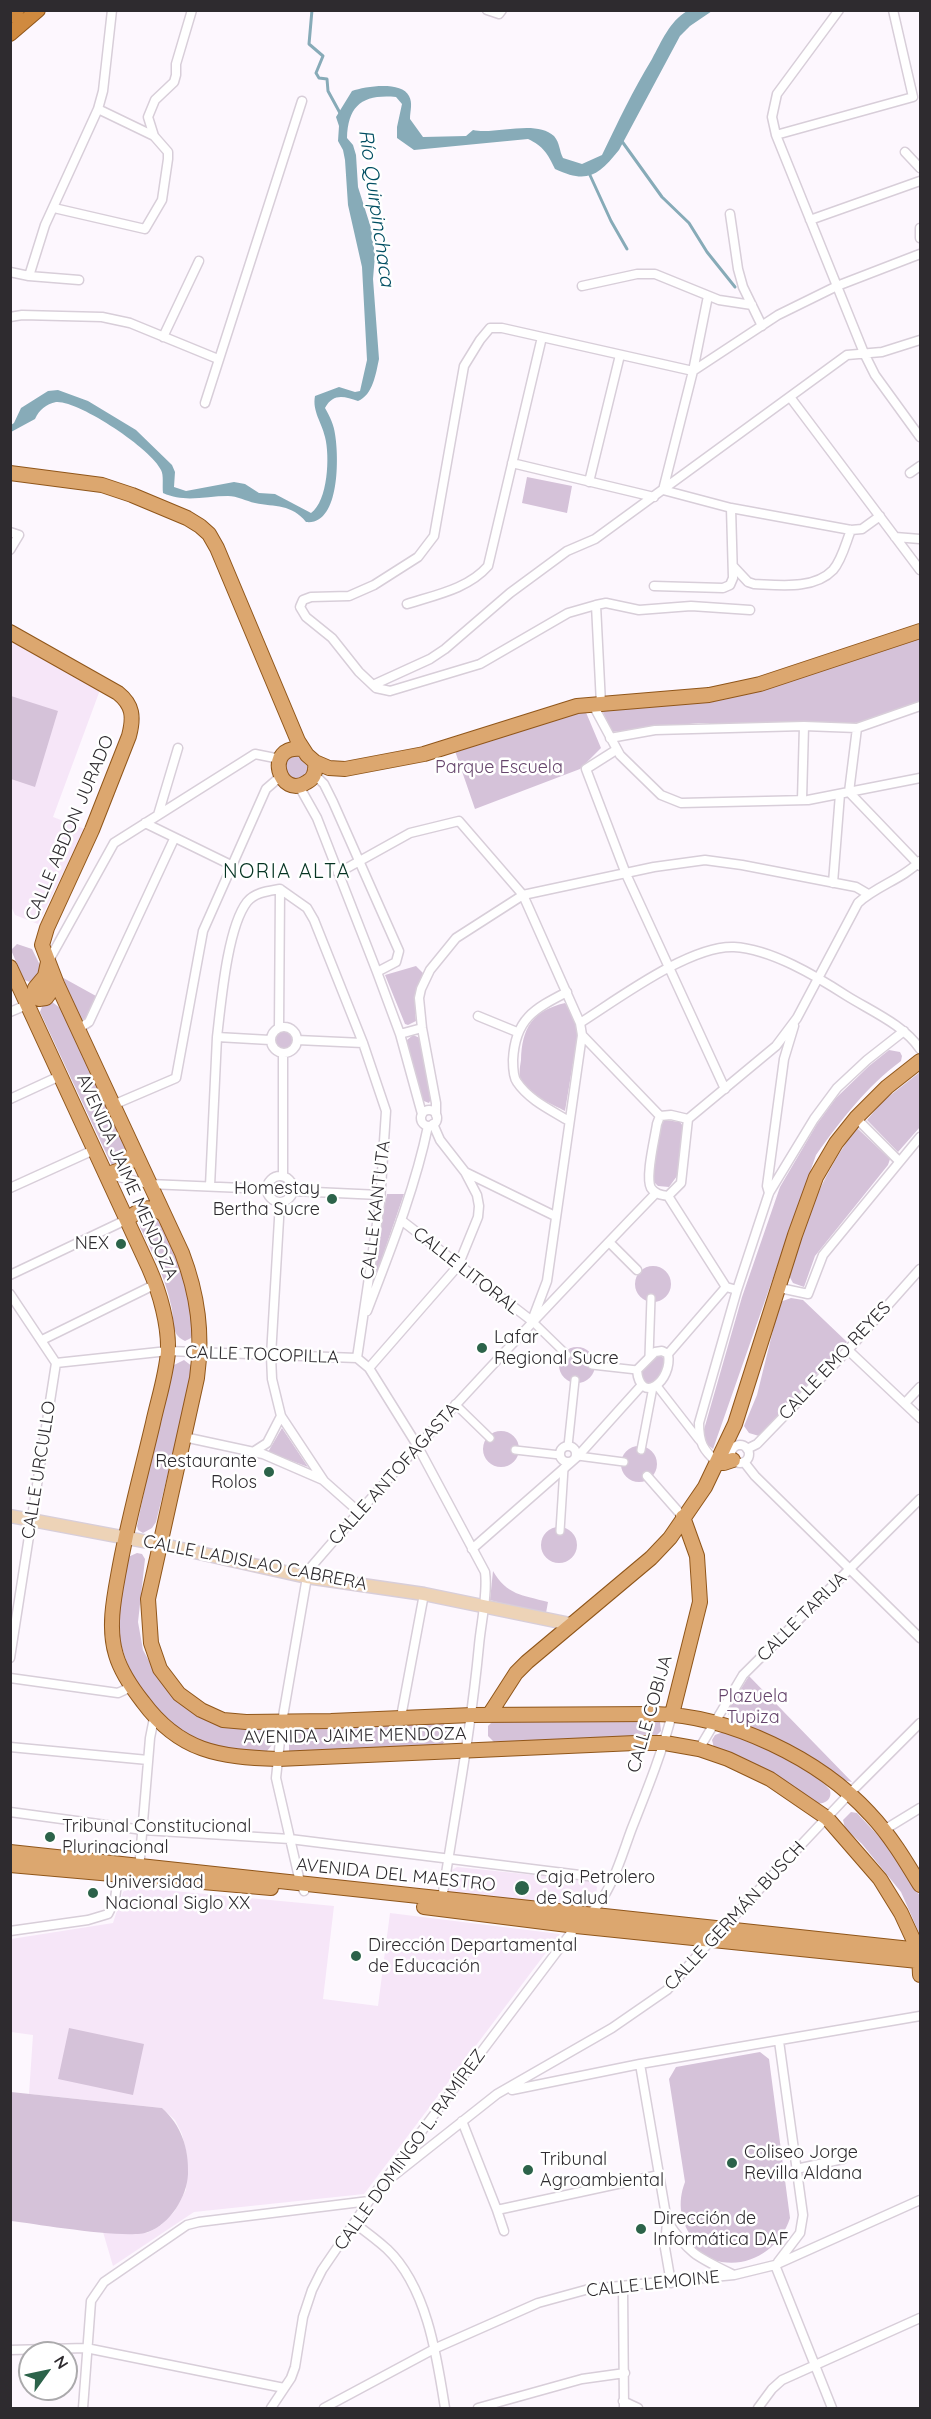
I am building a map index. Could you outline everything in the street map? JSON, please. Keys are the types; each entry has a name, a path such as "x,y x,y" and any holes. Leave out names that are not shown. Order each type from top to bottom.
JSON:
{"highway":[{"path":"10,16 17,10"},
{"path":"10,34 38,10"}],"main road":[{"path":"10,473 102,485 187,518 209,534 302,749 314,768"},
{"path":"314,768 345,770 424,754 577,706 719,693 804,670 921,631"},
{"name":"CALLE ABDON JURADO","path":"10,632 118,693 127,700 131,708 133,723 92,830 47,928 42,945 48,962 34,991"},
{"path":"302,749 290,749 280,759 278,768 281,776 287,783 300,786 306,783 314,768"},
{"name":"AVENIDA JAIME MENDOZA","path":"34,991 67,1005 192,1280 199,1309 201,1351 148,1599 151,1643 160,1669 179,1694 201,1710 223,1720 282,1722 472,1715 672,1714 714,1722 781,1748 808,1764 849,1794 884,1830 921,1885"},
{"name":"AVENIDA JAIME MENDOZA","path":"34,991 62,1075 156,1284 165,1323 168,1352 125,1538 113,1601 116,1654 131,1687 154,1718 177,1738 212,1753 245,1758 278,1759 665,1743 699,1749 770,1779 827,1818 880,1879 901,1913 920,1958"},
{"path":"489,1715 516,1673 570,1624 651,1558 670,1538 705,1487 735,1424 795,1235 816,1177 836,1143 855,1118 887,1087 921,1061"},
{"path":"108,1174 126,1168 134,1152"},
{"path":"128,1220 139,1209 146,1207 154,1208 163,1214"},
{"path":"735,1424 742,1447"},
{"path":"718,1463 739,1461"},
{"name":"CALLE LADISLAO CABRERA","path":"10,1516 159,1544 307,1577 424,1594 570,1624"},
{"name":"CALLE COBIJA","path":"672,1714 700,1602 697,1556 683,1517"},
{"name":"AVENIDA DEL MAESTRO","path":"10,1852 139,1871 591,1913 920,1958"},
{"name":"AVENIDA DEL MAESTRO","path":"10,1865 118,1874 139,1871"},
{"name":"AVENIDA DEL MAESTRO","path":"302,1886 576,1926 920,1958"}],"street":[{"path":"29,276 45,225 98,109 103,91 112,10"},
{"path":"154,136 148,117 150,108 174,82 176,64 192,10"},
{"path":"487,10 499,14 502,10"},
{"path":"839,10 777,94 772,117 776,135 864,353 875,375 921,437"},
{"path":"776,135 913,97 892,10"},
{"path":"205,403 302,101"},
{"path":"54,208 146,229 162,200 168,152 154,136 98,109"},
{"path":"905,152 921,168"},
{"path":"810,220 921,181"},
{"path":"730,214 738,269 762,326"},
{"path":"921,228 921,238"},
{"path":"750,610 691,606 639,610 606,603 596,605 568,613 480,664 390,692 373,685 359,672 332,638 306,617 300,608 303,600 311,597 349,596 374,585 418,557 434,536 464,366 490,328 502,328 693,371 778,315 837,286 921,254"},
{"path":"163,337 199,261"},
{"path":"10,272 79,280"},
{"path":"582,286 637,274 655,274 719,300 752,305"},
{"path":"663,490 693,371 708,296"},
{"path":"10,317 22,315 102,317 130,323 218,359"},
{"path":"406,604 453,590 480,576 488,566 542,337"},
{"path":"373,685 430,659 445,649 510,593 567,551 595,540 847,355 882,352 921,340"},
{"path":"589,482 620,355"},
{"path":"790,398 921,570"},
{"path":"512,463 654,497"},
{"path":"910,473 921,466"},
{"path":"663,490 731,507 850,530 862,529 880,516"},
{"path":"654,586 723,588 730,585 733,578 731,507"},
{"path":"733,566 748,582 754,584 798,585 814,581 833,570 850,530"},
{"path":"10,550 15,533"},
{"path":"895,537 921,539"},
{"path":"596,605 597,704 616,750 661,795 681,803 802,800 921,778"},
{"path":"610,738 655,730 804,726 857,728 921,706"},
{"path":"802,800 804,726"},
{"path":"833,883 845,793 857,728"},
{"path":"158,815 178,748"},
{"path":"616,750 586,769 626,874 725,1089"},
{"path":"48,962 107,851 114,843 255,754 280,759"},
{"path":"314,768 324,784 399,951 396,962 377,972"},
{"path":"113,1105 176,1078 203,931 266,789 281,776"},
{"path":"300,786 317,818 400,1034 422,1114 422,1122 432,1122"},
{"path":"668,1196 681,1183 688,1119 776,1046 797,1018 858,903 868,894 912,870 920,863 845,793"},
{"path":"338,873 410,833 459,821 523,896 567,992 580,1023 582,1035 547,1281 532,1321 567,1355"},
{"path":"145,823 233,866"},
{"path":"78,1029 89,1022 174,839"},
{"path":"361,1329 401,1220 436,1103 422,1028 419,998 430,970 439,956 456,938 523,896 705,860 856,887 868,894"},
{"path":"210,1186 217,1037 231,944 247,901 259,893 280,889 279,1028"},
{"name":"CALLE KANTUTA","path":"280,889 307,908 314,920 363,1043 386,1111 380,1195 357,1358"},
{"path":"580,1023 670,967 712,949 734,947 762,953 818,978 904,1031 921,1049"},
{"path":"10,1012 34,991"},
{"path":"567,992 537,1008 517,1032 514,1046 515,1081 536,1101 569,1121"},
{"path":"478,1016 517,1032"},
{"path":"770,1193 767,1186 784,1059 797,1018"},
{"path":"270,1040 273,1032 279,1028 291,1029 297,1040"},
{"path":"400,1034 422,1028"},
{"path":"699,1440 699,1424 737,1290 770,1193 814,1119 837,1088 867,1060 904,1031"},
{"path":"582,1035 660,1116"},
{"path":"217,1037 270,1040"},
{"path":"270,1040 276,1050 283,1053 291,1051 297,1040"},
{"path":"297,1040 363,1043"},
{"path":"283,1053 283,1176"},
{"path":"10,1100 62,1075"},
{"path":"369,1368 458,1266 478,1217 477,1195 465,1172 440,1140 428,1110 422,1114"},
{"path":"660,1116 671,1115 688,1119"},
{"path":"660,1116 649,1177 650,1187 656,1193 668,1196 726,1287 737,1290"},
{"path":"855,1118 899,1161"},
{"path":"780,1288 808,1294 823,1255 921,1137"},
{"path":"10,1188 96,1149"},
{"path":"465,1172 555,1216"},
{"path":"108,1174 148,1184 267,1189"},
{"path":"267,1189 272,1179 283,1176"},
{"path":"267,1189 273,1200 280,1202 290,1197 293,1191 292,1183 283,1176"},
{"path":"293,1191 380,1195"},
{"name":"CALLE ANTOFAGASTA","path":"302,1886 276,1778 282,1722 307,1577 311,1568 417,1445 532,1321 656,1193"},
{"path":"280,1202 271,1356 272,1379 281,1416 324,1481 359,1512"},
{"path":"10,1275 128,1220"},
{"name":"CALLE LITORAL","path":"401,1220 532,1321"},
{"path":"609,1242 638,1270"},
{"name":"CALLE EMO REYES","path":"742,1447 757,1444 848,1350 921,1269"},
{"path":"42,1340 156,1284"},
{"path":"641,1450 655,1387 664,1378 669,1367 668,1354 726,1287"},
{"path":"10,1294 56,1363"},
{"path":"649,1357 651,1298"},
{"path":"848,1350 921,1418"},
{"name":"CALLE TOCOPILLA","path":"56,1363 201,1351 271,1356 357,1358"},
{"path":"637,1370 655,1352 668,1354"},
{"path":"357,1358 369,1368 417,1445 485,1572 487,1586 482,1605 472,1715 442,1899"},
{"name":"CALLE URCULLO","path":"10,1659 56,1363"},
{"path":"592,1365 637,1370"},
{"path":"637,1370 641,1386"},
{"path":"567,1446 575,1380"},
{"path":"641,1386 655,1387"},
{"path":"472,1549 575,1458 641,1386"},
{"path":"655,1387 699,1440 706,1452 718,1463"},
{"path":"906,1402 921,1387"},
{"path":"455,1404 490,1438"},
{"path":"253,1452 267,1443 281,1416"},
{"path":"184,1437 263,1454 324,1481"},
{"path":"567,1446 574,1450 575,1458"},
{"path":"560,1455 562,1448 567,1446"},
{"path":"739,1461 749,1454 742,1447 731,1451 739,1461 921,1638"},
{"path":"515,1450 560,1455 566,1462 575,1458 624,1461"},
{"path":"560,1531 564,1468"},
{"path":"648,1476 683,1517"},
{"name":"CALLE TARIJA","path":"699,1749 743,1675 921,1498"},
{"path":"401,1717 424,1594"},
{"path":"10,1678 118,1693 131,1687"},
{"name":"CALLE COBIJA","path":"591,1913 601,1902 612,1879 665,1743 672,1714"},
{"path":"139,1871 148,1760 154,1718"},
{"name":"CALLE GERMÁN BUSCH","path":"381,2186 497,2094 612,2028 667,1990 849,1794 921,1723"},
{"path":"10,1747 148,1760"},
{"path":"884,1830 921,1808"},
{"path":"10,1812 143,1830 290,1839 612,1879"},
{"path":"10,1931 88,1920 108,1914 115,1900 118,1874"},
{"name":"CALLE DOMINGO L. RAMÍREZ","path":"271,2409 295,2367 303,2317 322,2270 369,2201 576,1926 591,1913"},
{"name":"CALLE DOMINGO L. RAMÍREZ","path":"497,2094 527,2085 640,2064 921,2016"},
{"path":"779,2041 803,2215 800,2233 775,2265 832,2409"},
{"path":"640,2064 667,2221 665,2248 671,2283"},
{"path":"462,2121 504,2231"},
{"path":"796,2169 843,2159"},
{"path":"497,2210 659,2175"},
{"name":"CALLE LEMOINE","path":"324,2409 436,2348 538,2303 590,2289 671,2283 734,2275 775,2265 921,2200"},
{"path":"82,2408 92,2301 104,2282 187,2226 199,2222 369,2201"},
{"path":"667,2221 682,2244 697,2257 734,2275"},
{"path":"354,2223 387,2250 400,2265 413,2287 436,2348 445,2409"},
{"path":"623,2287 624,2405 638,2409"},
{"path":"758,2409 762,2400 782,2380 921,2318"},
{"path":"10,2350 86,2348 284,2388"},
{"path":"478,2409 582,2379 625,2373"}],"shaded area":[{"path":"11,639 100,690 53,817 85,829 38,924 15,915 11,906"},
{"name":"Caja Petrolero de Salud","path":"457,1867 592,1881 597,1887 595,1905 589,1910 453,1897 446,1889 448,1872"},
{"path":"131,1887 334,1906 323,1999 378,2006 390,1913 560,1934 364,2194 194,2212 113,2266 103,2232 147,2233 161,2225 174,2212 186,2190 187,2156 182,2134 175,2120 162,2108 29,2094 33,2035 11,2032 11,1939 113,1923 123,1892"}],"green space":[{"path":"527,477 572,486 567,513 522,503"},
{"path":"920,636 920,703 867,722 699,723 612,732 602,710 664,705"},
{"path":"11,696 58,711 35,787 11,779"},
{"name":"Parque Escuela","path":"585,710 601,748 580,769 475,809 455,751"},
{"path":"296,753 312,769 308,778 289,780 283,763"},
{"path":"17,944 32,949 43,971 33,983 24,980 11,950"},
{"path":"416,966 423,973 416,997 416,1021 408,1025 405,1024 385,975"},
{"path":"58,975 96,996 83,1021 78,1017"},
{"path":"51,1001 60,1008 129,1151 128,1159 113,1168 40,1012 43,1004"},
{"path":"565,1003 571,1011 578,1033 565,1111 526,1088 522,1083 520,1072 524,1039 531,1022 544,1011"},
{"path":"284,1030 291,1033 294,1040 291,1047 284,1050 277,1047 274,1040 277,1033"},
{"path":"413,1035 420,1038 431,1099 429,1103 421,1100 406,1044"},
{"path":"889,1050 900,1052 901,1061 865,1093 816,1155 713,1449 708,1445 703,1433 742,1297 780,1187 817,1124 836,1098"},
{"path":"920,1072 920,1127 898,1152 867,1120 883,1101"},
{"path":"665,1120 680,1122 683,1126 677,1176 669,1187 658,1186 653,1181 660,1124"},
{"path":"857,1128 890,1159 888,1165 815,1256 804,1287 793,1283 788,1274 808,1216 834,1162"},
{"path":"280,1180 286,1182 288,1188 286,1194 280,1196 274,1194 272,1188 274,1182"},
{"path":"387,1194 404,1194 371,1290 368,1286"},
{"path":"145,1213 157,1214 184,1276 193,1310 194,1325 191,1338 185,1341 175,1330 165,1285 140,1227 139,1218"},
{"path":"653,1266 666,1271 671,1284 666,1297 653,1302 640,1297 635,1284 640,1271"},
{"path":"791,1298 803,1300 847,1342 759,1436 749,1433 744,1426 757,1395 780,1302"},
{"path":"577,1347 590,1352 595,1365 590,1378 577,1383 564,1378 559,1365 564,1352"},
{"path":"658,1354 665,1359 663,1372 655,1381 647,1384 641,1380 642,1371"},
{"path":"184,1360 193,1367 193,1371 156,1522 152,1528 143,1533 138,1530 137,1526 157,1429 174,1365"},
{"path":"282,1428 308,1467 268,1452"},
{"path":"501,1431 514,1436 519,1449 514,1462 501,1467 488,1462 483,1449 488,1436"},
{"path":"639,1446 652,1451 657,1464 652,1477 639,1482 626,1477 621,1464 626,1451"},
{"path":"559,1527 572,1532 577,1545 572,1558 559,1563 546,1558 541,1545 546,1532"},
{"path":"137,1553 142,1554 145,1559 138,1622 143,1650 160,1681 181,1704 208,1721 241,1729 270,1730 275,1741 267,1751 226,1749 200,1741 180,1730 163,1716 135,1680 120,1638 117,1609 128,1557"},
{"path":"493,1571 510,1590 548,1602 546,1613 543,1615 490,1600"},
{"name":"Plazuela Tupiza","path":"749,1676 852,1782 838,1777 801,1751 733,1719 728,1714 730,1706"},
{"path":"656,1719 660,1722 661,1731 654,1738 604,1737 494,1742 488,1736 488,1726 492,1722"},
{"path":"443,1723 450,1730 451,1735 439,1748 289,1751 289,1729 291,1728"},
{"path":"723,1732 765,1748 795,1763 830,1790 829,1798 826,1802 817,1804 714,1748 712,1740 715,1735"},
{"path":"851,1812 857,1813 886,1844 920,1896 920,1935 901,1892 862,1844 845,1828 843,1820"},
{"path":"69,2028 144,2044 133,2095 58,2079"},
{"name":"Coliseo Jorge Revilla Aldana","path":"760,2052 769,2059 790,2218 774,2244 763,2254 735,2263 721,2262 706,2257 693,2247 695,2241 681,2213 681,2198 685,2182 669,2079 676,2067"},
{"path":"11,2092 162,2108 179,2129 187,2155 187,2183 176,2209 156,2228 138,2234 103,2233 11,2221"}],"water":[{"path":"687,11 712,11 680,36 619,150 605,166 591,175 576,176 555,169 544,151 528,139 414,150 397,138 402,104 396,97 366,100 354,110 350,117 347,138 353,145 356,155 358,187 371,228 375,255 373,279 379,359 373,383 363,398 358,401 344,397 335,398 325,408 334,431 337,473 331,502 325,513 317,520 306,522 289,509 235,497 179,498 163,493 161,470 144,450 97,417 66,403 49,404 35,419 11,432 11,425 21,408 48,391 58,390 88,401 136,430 172,465 175,472 174,487 186,491 234,482 245,484 259,493 275,494 311,513 321,499 327,466 327,445 316,412 315,396 339,387 355,392 360,391 367,360 362,267 348,205 345,160 338,141 339,126 336,117 352,91 383,86 405,91 411,101 410,119 423,137 466,136 473,130 537,129 554,136 563,158 582,164 602,155 666,32"}],"waterway":[{"path":"312,10 309,44 323,56 316,73 319,78 327,79 328,91 340,113"},
{"path":"621,140 662,197 689,223 707,252 735,287"},
{"path":"589,173 627,249"}],"place":[{"name":"Homestay Bertha Sucre","path":"332,1199"},
{"name":"NEX","path":"121,1244"},
{"name":"Lafar Regional Sucre","path":"482,1348"},
{"name":"Restaurante Rolos","path":"269,1472"},
{"name":"Tribunal Constitucional Plurinacional","path":"50,1837"},
{"name":"Caja Petrolero de Salud","path":"522,1888"},
{"name":"Universidad Nacional Siglo XX","path":"93,1893"},
{"name":"Dirección Departamental de Educación","path":"356,1956"},
{"name":"Coliseo Jorge Revilla Aldana","path":"732,2163"},
{"name":"Tribunal Agroambiental","path":"528,2170"},
{"name":"Dirección de Informática DAF","path":"641,2229"}],"district":[{"name":"NORIA ALTA","path":"287,872"}],"water label":[{"name":"Río Quirpinchaca","path":"376,208"}]}
